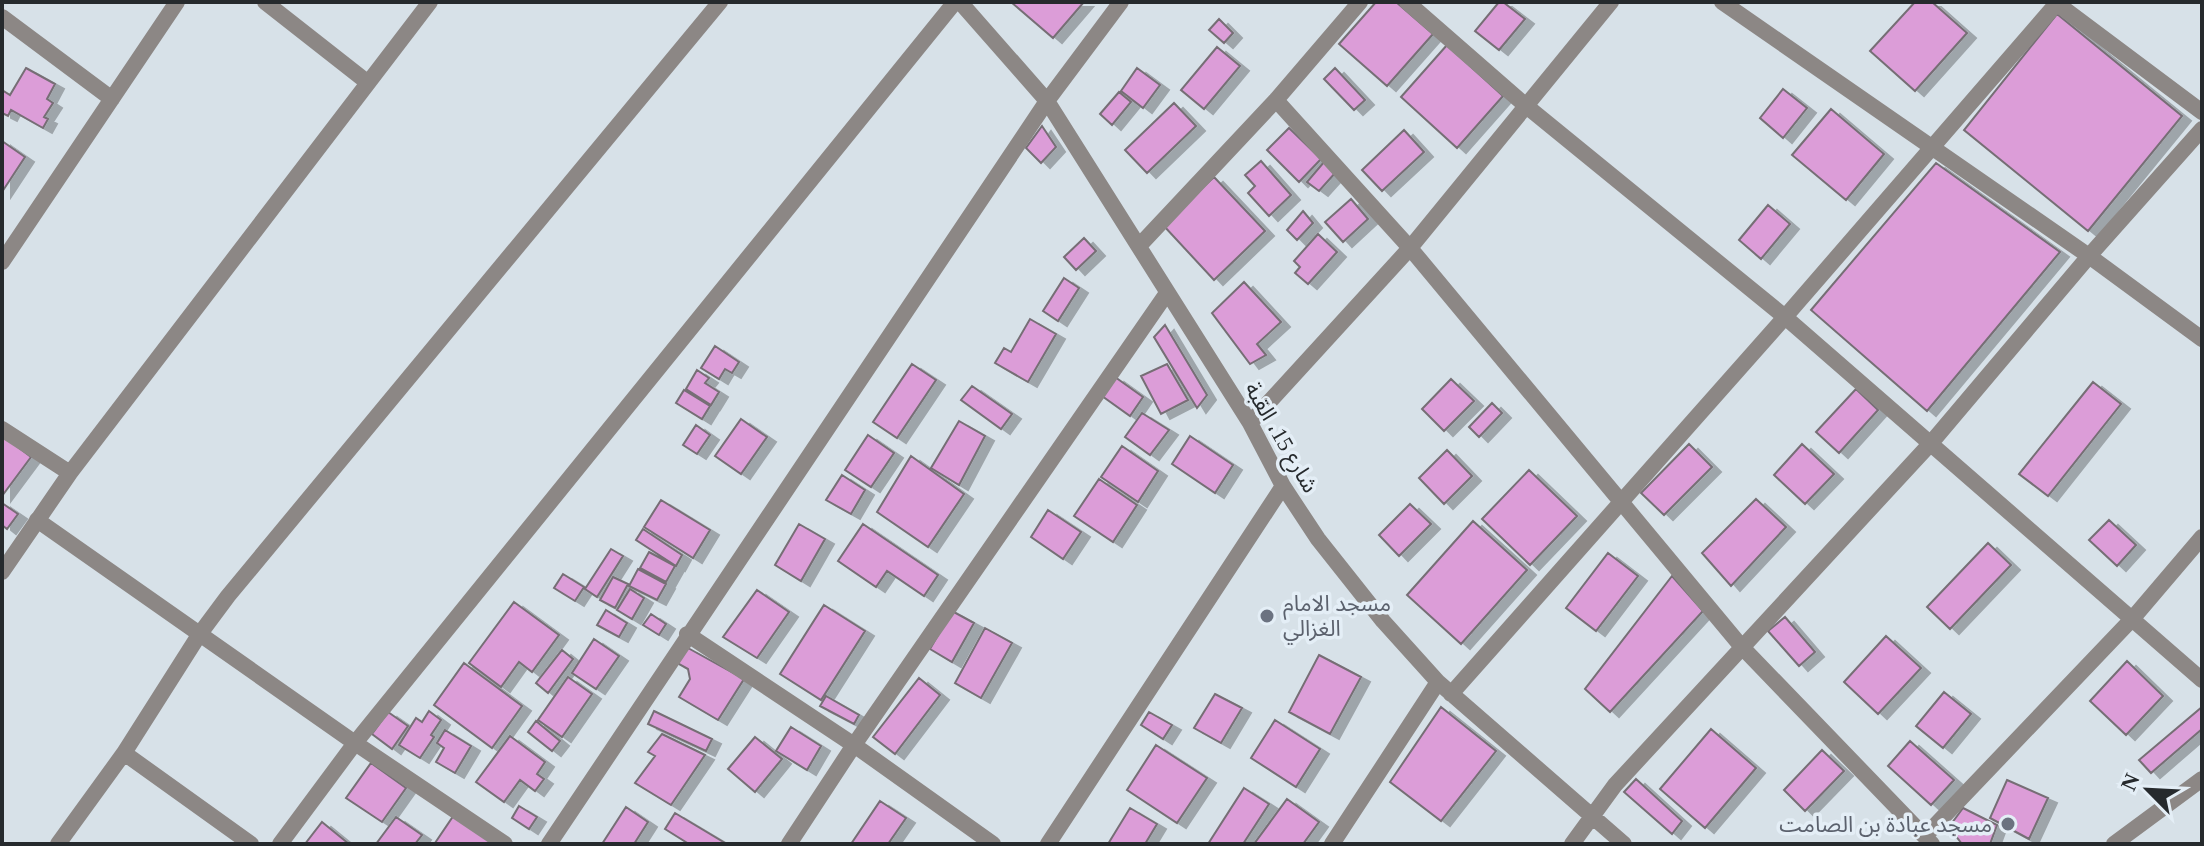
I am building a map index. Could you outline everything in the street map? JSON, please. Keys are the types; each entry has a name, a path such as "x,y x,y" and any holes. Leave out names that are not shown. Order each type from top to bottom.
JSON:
{"street":[{"path":"2,262 7,244 112,99 177,2"},
{"path":"265,2 367,82"},
{"path":"2,572 70,473 430,2"},
{"path":"58,844 124,753 199,635 282,529 720,2"},
{"path":"280,844 355,743 958,2"},
{"name":"شارع 15، القبة","path":"958,2 1047,101 1250,423 1283,486 1383,621 1438,682 1624,844"},
{"path":"549,844 1047,101 1121,2"},
{"path":"1139,246 1276,100 1360,2"},
{"path":"1407,2 1525,105 1785,317 2202,680"},
{"path":"1250,423 1410,248 1611,2"},
{"path":"1722,2 2089,256 2202,339"},
{"path":"1451,694 1785,317 2056,2 2202,112"},
{"path":"2,17 112,99"},
{"path":"1276,100 1410,248 1741,646 1928,840 2133,618 2202,537"},
{"path":"1572,844 1615,785 1931,443 2089,256 2202,129"},
{"path":"789,844 854,745 1167,293"},
{"path":"2,429 70,473"},
{"path":"1048,844 1283,486"},
{"path":"37,520 505,844"},
{"path":"687,634 854,745 993,844"},
{"path":"1332,844 1438,682"},
{"path":"124,753 251,844"},
{"path":"2114,844 2202,779"}],"building":[{"path":"1011,2 1084,2 1053,38"},
{"path":"1376,2 1396,2 1433,34 1387,86 1339,44"},
{"path":"1499,2 1525,19 1499,50 1475,31"},
{"path":"1915,2 1932,2 1967,33 1915,91 1870,51"},
{"path":"2057,14 2182,116 2088,231 1964,130"},
{"path":"1219,19 1233,33 1224,43 1209,30"},
{"path":"1447,45 1503,96 1457,148 1401,97"},
{"path":"1217,47 1240,66 1204,109 1181,90"},
{"path":"26,68 55,84 47,99 53,103 44,117 48,119 43,128 11,110 8,116 2,113 2,90 10,95"},
{"path":"1137,68 1160,85 1143,108 1121,91"},
{"path":"1335,68 1365,100 1354,110 1324,79"},
{"path":"1783,89 1807,108 1783,138 1760,118"},
{"path":"1119,92 1131,102 1112,125 1100,114"},
{"path":"1174,103 1196,126 1147,173 1125,150"},
{"path":"1831,109 1884,154 1846,200 1792,155"},
{"path":"1042,126 1056,147 1041,163 1026,148"},
{"path":"1289,128 1321,159 1299,182 1267,150"},
{"path":"1404,130 1424,152 1382,191 1362,170"},
{"path":"2,141 25,157 2,192"},
{"path":"1261,161 1291,195 1269,216 1248,193 1255,186 1245,175"},
{"path":"1324,162 1336,172 1319,191 1307,182"},
{"path":"1936,163 2060,252 1927,411 1811,310"},
{"path":"1214,177 1265,231 1214,280 1163,225"},
{"path":"1351,199 1368,219 1343,242 1325,222"},
{"path":"1768,205 1790,224 1761,259 1739,240"},
{"path":"1303,211 1313,223 1297,240 1287,230"},
{"path":"1318,234 1337,252 1308,284 1295,273 1300,267 1294,261"},
{"path":"1084,238 1096,251 1076,270 1064,257"},
{"path":"1064,278 1079,288 1058,321 1043,311"},
{"path":"1244,282 1281,322 1257,344 1266,355 1250,364 1212,313"},
{"path":"1030,319 1056,334 1028,382 995,363 1004,348 1011,352"},
{"path":"1165,325 1207,395 1197,408 1154,337"},
{"path":"715,346 739,362 732,373 725,369 719,379 701,368"},
{"path":"912,364 936,380 897,438 873,422"},
{"path":"1167,364 1188,400 1161,414 1141,376"},
{"path":"697,370 709,378 705,383 719,392 711,405 686,389"},
{"path":"1115,377 1143,397 1130,416 1102,396"},
{"path":"1451,379 1474,401 1444,431 1422,409"},
{"path":"2093,382 2121,404 2048,496 2019,474"},
{"path":"972,386 1012,414 1001,429 961,400"},
{"path":"1856,389 1878,410 1839,453 1816,432"},
{"path":"684,390 710,406 702,419 676,403"},
{"path":"1492,403 1502,413 1479,437 1469,427"},
{"path":"1142,413 1169,430 1150,455 1125,437"},
{"path":"741,419 767,437 741,474 715,456"},
{"path":"959,421 985,436 959,485 931,468"},
{"path":"696,425 710,435 697,454 683,445"},
{"path":"2,435 31,457 2,496"},
{"path":"868,435 894,453 871,487 845,470"},
{"path":"1190,436 1233,465 1215,493 1172,464"},
{"path":"1689,444 1712,467 1664,515 1641,493"},
{"path":"1802,444 1834,474 1805,504 1774,475"},
{"path":"1122,446 1158,471 1138,502 1101,477"},
{"path":"1447,450 1472,476 1444,504 1419,478"},
{"path":"911,456 964,494 928,547 877,512"},
{"path":"1529,470 1577,516 1530,565 1482,519"},
{"path":"842,475 865,490 851,514 826,500"},
{"path":"1099,479 1137,505 1113,542 1074,516"},
{"path":"1756,499 1786,527 1731,586 1702,553"},
{"path":"661,500 710,530 693,558 644,527"},
{"path":"2,503 18,514 7,529 2,525"},
{"path":"1410,504 1431,524 1399,556 1379,535"},
{"path":"1048,510 1081,532 1063,559 1031,537"},
{"path":"2109,520 2136,545 2117,566 2089,540"},
{"path":"1473,521 1527,570 1461,644 1407,595"},
{"path":"799,524 825,539 801,581 775,565"},
{"path":"863,524 938,575 924,596 887,571 876,587 838,561"},
{"path":"643,529 682,555 676,566 636,540"},
{"path":"1988,543 2011,565 1950,629 1927,607"},
{"path":"611,549 623,556 597,597 585,589"},
{"path":"649,552 675,566 666,582 640,568"},
{"path":"1608,553 1638,576 1596,631 1566,608"},
{"path":"638,569 666,584 657,600 629,586"},
{"path":"563,574 584,587 575,601 554,588"},
{"path":"1672,576 1703,611 1610,712 1585,689"},
{"path":"613,577 628,584 615,608 600,600"},
{"path":"630,589 644,598 632,619 617,610"},
{"path":"757,590 789,612 757,658 723,637"},
{"path":"514,602 559,635 532,672 519,662 501,687 469,663"},
{"path":"824,605 865,631 821,700 780,674"},
{"path":"606,610 627,623 619,637 597,625"},
{"path":"952,611 974,623 952,662 930,649"},
{"path":"651,614 666,624 659,635 643,625"},
{"path":"1785,617 1815,652 1799,666 1768,631"},
{"path":"985,628 1012,643 981,698 955,683"},
{"path":"1886,636 1921,668 1878,714 1844,682"},
{"path":"594,639 619,656 596,689 572,673"},
{"path":"688,648 744,679 718,720 679,697 690,679 688,669 677,663"},
{"path":"562,650 573,659 548,693 536,683"},
{"path":"1319,655 1361,677 1330,734 1289,712"},
{"path":"2127,661 2163,696 2126,735 2090,701"},
{"path":"464,663 522,706 492,748 434,705"},
{"path":"568,677 592,694 562,737 538,720"},
{"path":"919,678 940,695 895,754 873,737"},
{"path":"1944,692 1971,714 1943,748 1916,726"},
{"path":"1215,694 1242,708 1221,743 1194,728"},
{"path":"826,696 859,715 854,724 820,706"},
{"path":"1441,707 1496,751 1441,821 1390,782"},
{"path":"2202,707 2202,729 2151,773 2139,760"},
{"path":"429,711 441,720 420,758 399,745 416,718 422,722"},
{"path":"654,711 712,739 706,751 648,724"},
{"path":"388,712 408,726 392,749 372,734"},
{"path":"1149,712 1172,725 1163,739 1141,725"},
{"path":"1275,720 1320,749 1296,787 1251,758"},
{"path":"536,721 560,741 552,751 528,732"},
{"path":"791,727 821,746 807,770 776,751"},
{"path":"1711,729 1756,768 1705,828 1660,789"},
{"path":"445,730 471,746 455,773 436,762 444,748 437,743"},
{"path":"662,734 705,755 671,805 635,783 655,756 648,752"},
{"path":"510,736 545,762 537,774 544,779 535,791 520,780 504,802 476,782"},
{"path":"755,737 782,759 755,792 728,769"},
{"path":"1910,741 1954,780 1931,805 1888,766"},
{"path":"1156,745 1207,778 1177,823 1127,790"},
{"path":"1822,750 1844,771 1805,811 1784,790"},
{"path":"371,763 406,788 382,822 346,798"},
{"path":"1636,779 1682,821 1672,834 1624,792"},
{"path":"2007,780 2048,798 2029,839 1990,818"},
{"path":"1244,788 1269,804 1243,844 1208,844"},
{"path":"1287,799 1319,822 1303,844 1254,844"},
{"path":"880,801 906,818 888,844 851,844"},
{"path":"519,806 537,817 529,829 512,818"},
{"path":"626,807 648,822 634,844 602,844"},
{"path":"1130,808 1157,824 1145,844 1108,844"},
{"path":"1963,808 1997,825 1990,844 1962,844 1949,827"},
{"path":"456,812 501,844 435,843"},
{"path":"675,813 725,843 689,844 665,829"},
{"path":"396,817 422,835 415,844 376,844"},
{"path":"322,822 349,844 305,844"}],"place":[{"name":"مسجد الامام الغزالي","path":"1267,616"},
{"name":"مسجد عبادة بن الصامت","path":"2008,824"}]}
